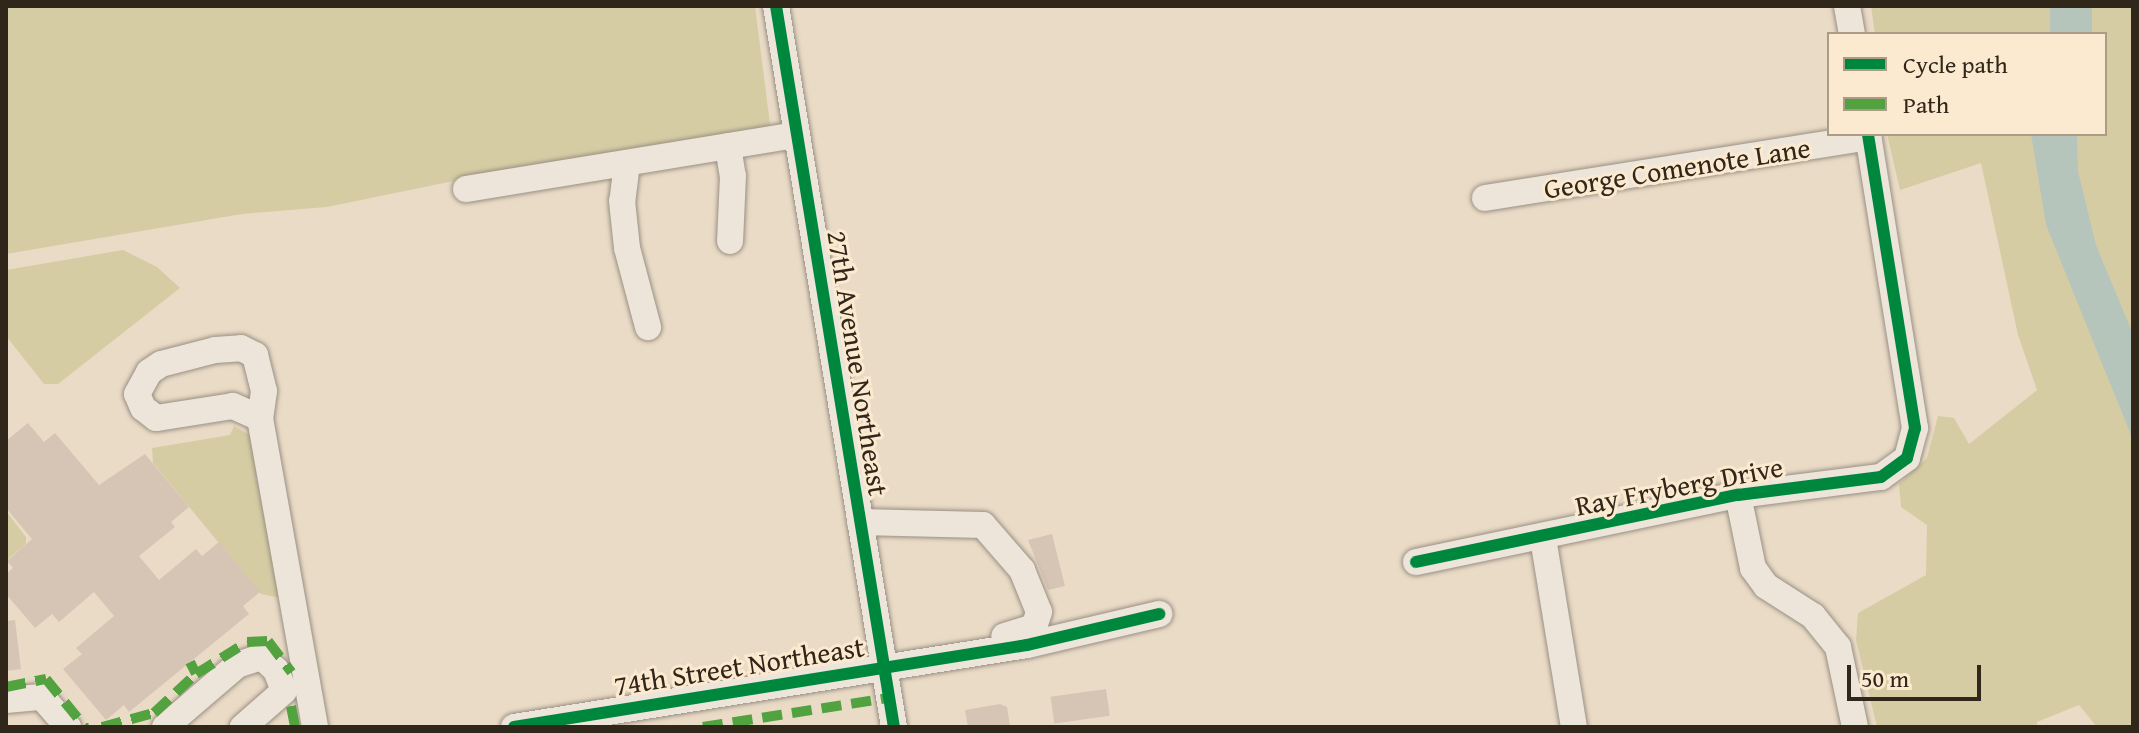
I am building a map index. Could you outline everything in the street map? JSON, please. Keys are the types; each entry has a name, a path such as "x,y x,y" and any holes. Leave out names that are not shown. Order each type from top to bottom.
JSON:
{"street":[{"name":"27th Avenue Northeast","path":"776,6 894,727"},
{"path":"1847,6 1852,32"},
{"path":"466,189 797,135"},
{"name":"George Comenote Lane","path":"1485,198 1862,136"},
{"name":"Ray Fryberg Drive","path":"1416,562 1738,495 1881,477 1907,458 1915,428 1868,136"},
{"path":"728,146 733,176 730,241"},
{"path":"627,163 622,186 627,248 648,327"},
{"path":"260,418 233,406 156,418 143,408 137,394 149,372 161,364 241,348 255,355 261,372 260,418 296,694"},
{"path":"1738,495 1753,568 1766,586 1813,616 1838,647 1855,727"},
{"path":"860,522 983,525 1022,570 1039,612 1034,627 1015,635 955,638 883,659"},
{"path":"1543,538 1574,727"},
{"name":"74th Street Northeast","path":"514,727 854,674 883,659 1027,645 1159,614"},
{"path":"165,727 252,657 262,657 276,670 296,694 315,727"},
{"path":"243,727 296,694"},
{"path":"6,700 42,697 68,727"}],"shaded area":[{"path":"6,6 755,6 771,132 478,176 327,207 242,214 6,254"},
{"path":"1871,6 2133,6 2133,727 2097,727 2079,705 2037,722 2037,727 1877,727 1856,640 1858,613 1926,575 1927,525 1901,507 1899,484 1927,458 1938,416 1954,418 1969,444 2037,390 2018,335 1981,163 1900,190 1887,136 2107,136 2107,32 1875,32"},
{"path":"2050,6 2092,6 2092,32 2050,32"},
{"path":"2031,136 2077,136 2078,171 2096,245 2133,334 2133,440 2046,225"},
{"path":"123,250 157,267 180,288 58,384 44,384 6,336 6,270"},
{"path":"234,426 253,437 280,598 261,594 153,463 152,448 230,435"},
{"path":"6,511 26,537 26,544 6,561"}],"building":[{"path":"28,423 44,442 55,433 99,485 145,454 189,507 171,522 175,527 139,556 159,580 196,549 202,556 219,542 260,592 243,606 249,614 129,712 124,705 106,720 63,669 82,654 76,648 114,616 94,592 59,622 52,614 35,628 6,594 6,574 13,568 7,561 32,539 6,508 6,441"},
{"path":"1052,534 1065,586 1048,590 1028,540"},
{"path":"15,620 21,669 6,671 6,621"},
{"path":"1106,689 1110,716 1054,724 1051,697"},
{"path":"1000,704 1007,707 1010,726 968,727 965,710"}],"marked path":[{"path":"190,662 196,674 247,642 268,641 291,672"},
{"path":"102,727 154,713 196,674"},
{"path":"6,687 46,679 85,727"},
{"path":"703,727 889,698"},
{"path":"291,706 295,727"}],"cycle path":[{"path":"776,6 894,727"},
{"path":"1416,562 1738,495 1881,477 1907,458 1915,428 1868,136"},
{"path":"514,727 1027,645 1159,614"}]}
